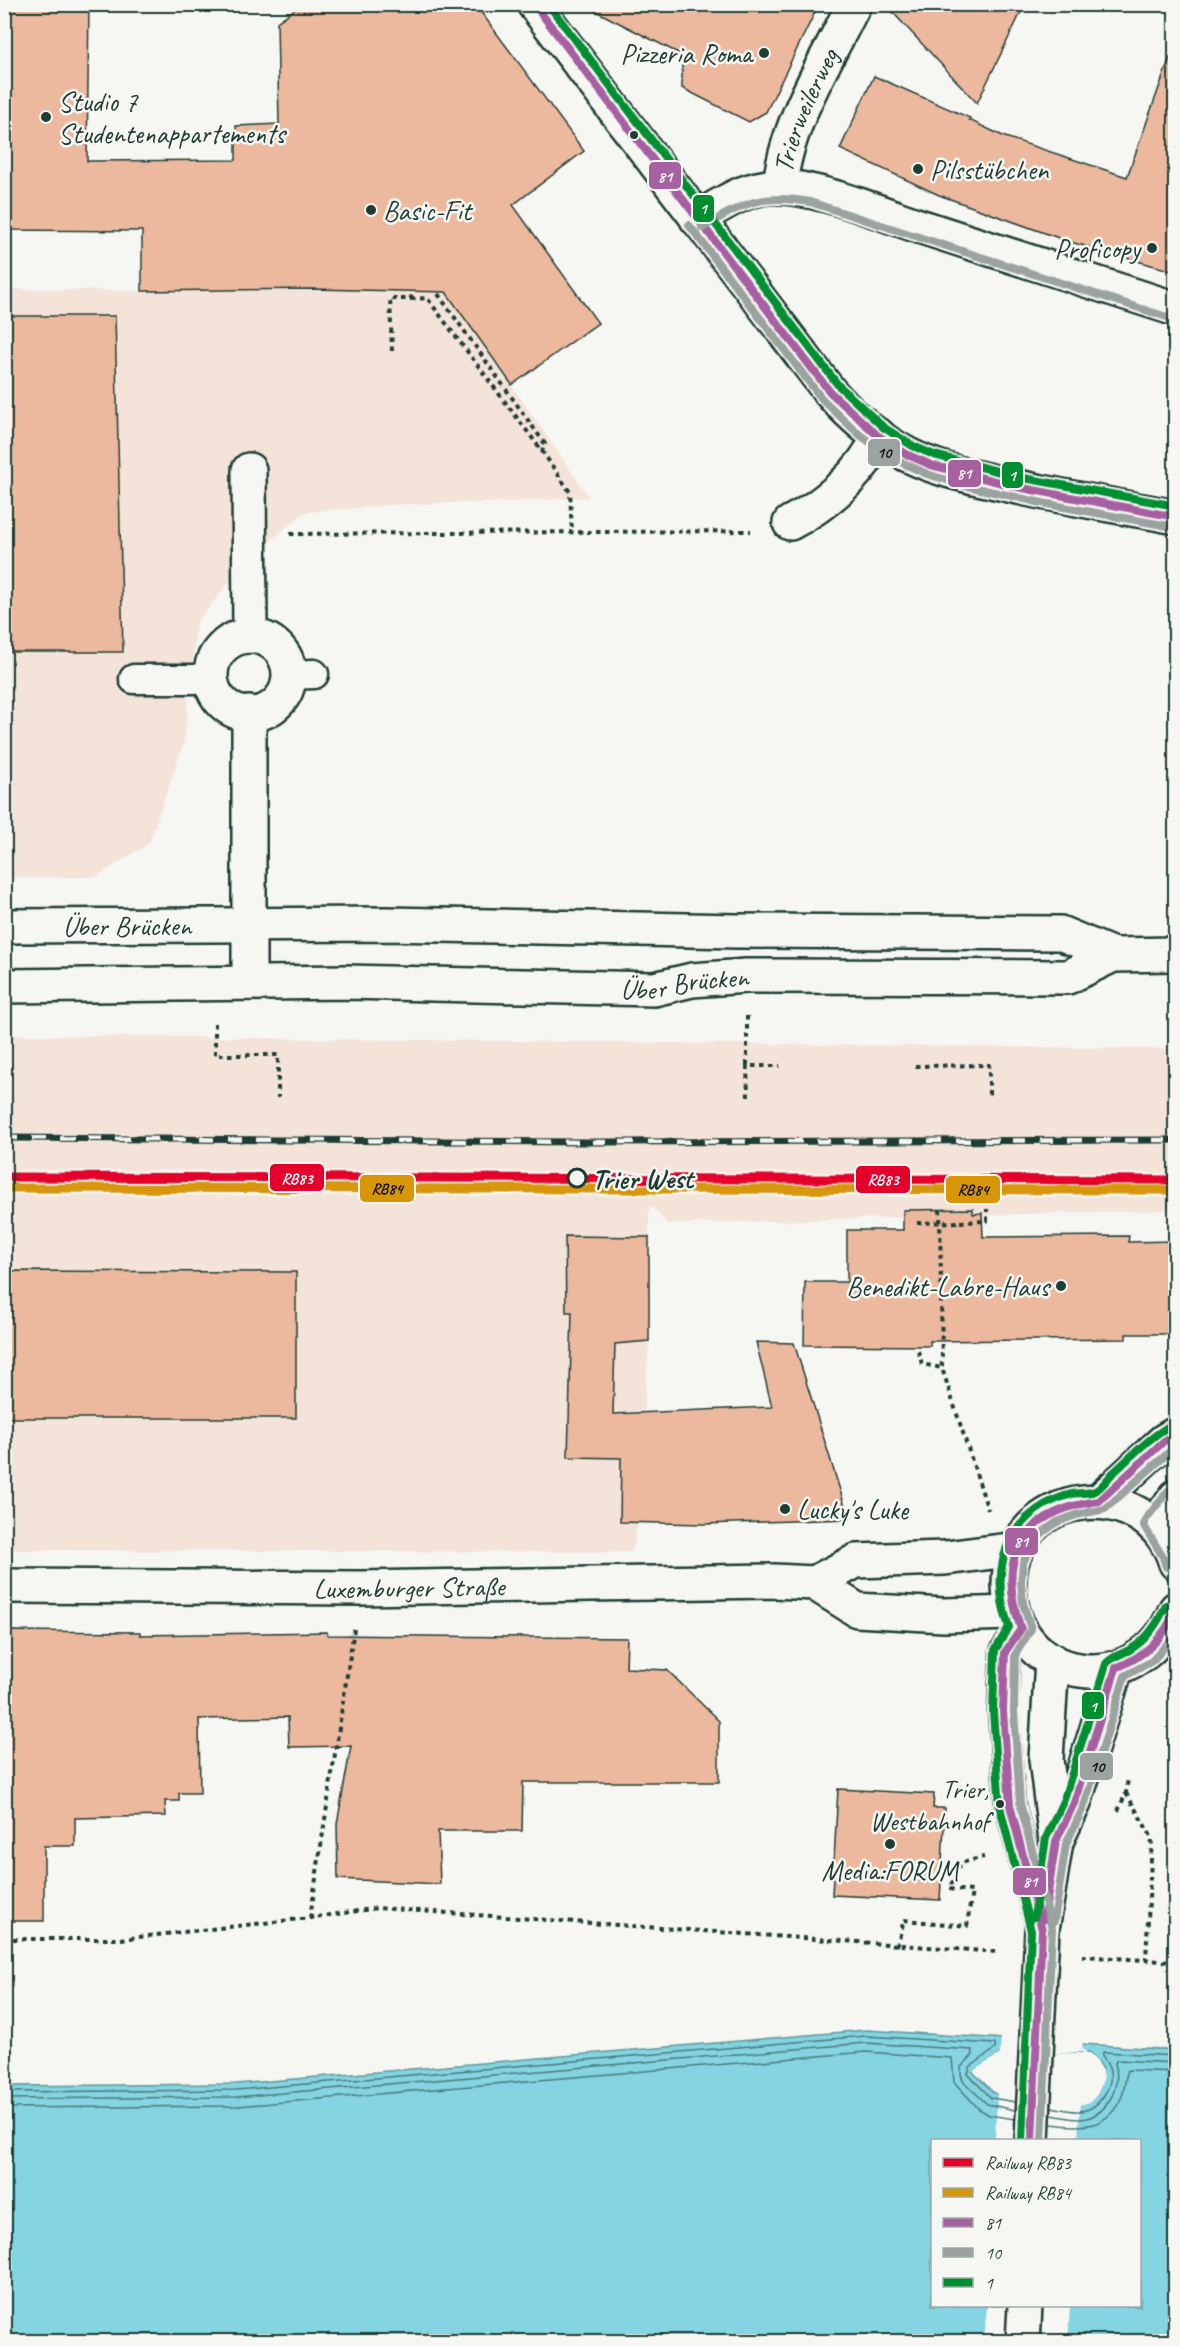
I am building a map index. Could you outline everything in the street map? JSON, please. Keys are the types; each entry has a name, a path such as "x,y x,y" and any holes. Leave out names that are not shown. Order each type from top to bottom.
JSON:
{"street":[{"name":"Trierweilerweg","path":"780,187 782,166 794,127 854,4"},
{"path":"546,10 697,219 830,392 843,407 879,436 908,455 954,473 1054,495 1176,517"},
{"path":"697,219 740,194 754,189 780,187 810,192 861,206 1176,309"},
{"path":"790,524 805,515 844,483 871,454 879,436"},
{"path":"249,470 250,636"},
{"path":"250,636 265,638 281,650 286,662 302,675 287,687 281,699 265,710 249,713 234,711 223,703 215,692 211,679 216,656 224,646 234,639 250,636"},
{"path":"249,713 249,983"},
{"name":"Über Brücken","path":"4,926 421,924 738,931 1060,933 1113,955 1176,954"},
{"name":"Über Brücken","path":"4,986 358,982 654,989 692,980 746,976 1068,977 1113,955"},
{"path":"1099,1501 1164,1441 1176,1434"},
{"path":"1154,1526 1176,1497"},
{"path":"1174,1617 1161,1638 1149,1651 1133,1662 1100,1671 1083,1670 1052,1660 1034,1647 1017,1621 1009,1581 1017,1549 1025,1534 1050,1512 1082,1501 1119,1504 1138,1513 1154,1526 1172,1552 1176,1563"},
{"path":"814,1583 856,1561 945,1558 1017,1549"},
{"name":"Luxemburger Straße","path":"4,1586 360,1588 774,1581 814,1583 856,1610 1017,1621"},
{"path":"1032,2139 1042,1930 1056,1841 1046,1760 1052,1660"},
{"path":"1056,1841 1074,1803 1116,1668"},
{"path":"1023,2342 1025,2307"}],"lane":[{"path":"134,679 211,679"},
{"path":"1017,1621 1005,1652 1004,1712 1010,1805 1042,1930"}],"path":[{"path":"411,291 411,299"},
{"path":"438,294 545,444 542,451"},
{"path":"392,351 390,299 427,298 570,492 572,532"},
{"path":"249,536 750,531 790,524"},
{"path":"746,976 748,1097"},
{"path":"215,1055 278,1055 278,1098"},
{"path":"747,1066 780,1065"},
{"path":"915,1066 989,1065 989,1097"},
{"path":"940,1209 942,1368 990,1516"},
{"path":"917,1223 987,1221 987,1209"},
{"path":"918,1352 922,1364 942,1368"},
{"path":"310,1918 360,1588"},
{"path":"1125,1793 1152,1838 1146,1960"},
{"path":"4,1939 120,1939 310,1918 378,1908 897,1946 904,1920 967,1926 972,1891 949,1889 961,1863 987,1856 992,1852"}],"shaded area":[{"path":"4,289 142,291 313,289 446,292 589,497 510,502 405,504 305,512 249,558 196,623 184,743 149,843 96,877 5,878"},
{"path":"5,1035 1175,1049 1175,1210 667,1224 652,1207 649,1207 649,1341 639,1473 638,1522 632,1552 5,1550"}],"water":[{"path":"866,2030 1175,2050 1175,2341 5,2341 4,2086 236,2084","holes":["1089,2052 1103,2069 1098,2094 1080,2105 994,2093 973,2072 1000,2054"]}],"pier":[{"path":"1001,2036 1083,2041 1082,2049 1097,2060 1104,2076 1098,2094 1090,2102 1080,2105 1078,2139 995,2139 997,2094 973,2071 1000,2054","holes":["1082,2052 1095,2061 1101,2076 1095,2092 1088,2099 1079,2102 996,2090 978,2072 1000,2057"]},
{"path":"987,2307 1070,2307 1068,2342 984,2341"}],"building":[{"path":"4,4 89,4 87,161 236,160 236,126 279,124 277,22 302,4 475,4 584,151 513,205 598,323 512,385 446,292 313,289 142,291 142,231 4,230"},
{"path":"582,4 819,4 766,112 749,122 682,88 682,55"},
{"path":"885,4 1025,4 977,103"},
{"path":"1170,57 1176,58 1176,272 1067,241 939,195 840,149 874,76 970,118 969,120 1005,137 1127,177"},
{"path":"4,316 115,316 123,652 4,652"},
{"path":"973,1209 973,1214 982,1213 983,1237 1129,1236 1128,1242 1176,1241 1176,1334 1126,1334 1126,1339 930,1341 930,1346 804,1345 805,1282 847,1282 847,1230 903,1230 903,1210"},
{"path":"565,1236 649,1237 649,1341 615,1344 613,1414 772,1407 756,1342 794,1343 849,1519 703,1524 620,1522 621,1458 568,1457 572,1312 566,1312"},
{"path":"4,1271 296,1272 296,1418 4,1418"},
{"path":"4,1631 140,1632 140,1635 327,1632 328,1635 627,1638 626,1668 667,1670 719,1721 719,1782 523,1782 522,1831 438,1831 440,1884 338,1879 337,1824 351,1746 289,1747 288,1717 199,1719 200,1793 179,1793 179,1801 165,1801 166,1816 75,1818 75,1846 44,1846 44,1921 4,1921"},
{"path":"838,1789 934,1794 933,1808 945,1808 940,1900 832,1895"}],"railway":[{"path":"4,1138 593,1142 1176,1140"}],"rail line":[{"name":"RB83","path":"4,1177 1176,1180"},
{"name":"RB84","path":"4,1188 1176,1190"}],"transit line":[{"name":"81","path":"534,4 830,392 877,435 908,455 931,465 1022,488 1176,517"},
{"name":"1","path":"548,4 838,385 883,427 913,446 934,455 1024,478 1176,506"},
{"name":"10","path":"702,228 753,202 778,199 810,202 1173,319"},
{"name":"10","path":"689,225 822,399 860,435 892,458 927,474 963,485 1042,503 1174,527"},
{"name":"1","path":"1022,2139 1031,1931 1000,1807 993,1712 995,1650 1009,1627 1001,1592 1003,1558 1009,1542 1030,1515 1059,1498 1097,1490 1140,1448 1171,1425"},
{"name":"81","path":"1099,1501 1164,1441 1176,1434"},
{"name":"10","path":"1042,2139 1052,1929 1020,1803 1014,1711 1015,1655 1031,1629 1023,1603 1021,1582 1023,1563 1030,1547 1042,1533 1057,1522 1105,1509 1176,1446"},
{"name":"10","path":"1166,1567 1163,1557 1144,1526 1145,1520 1168,1491"},
{"name":"81","path":"1021,1629 1011,1580 1014,1559 1021,1541 1034,1527 1051,1515 1072,1506 1099,1501"},
{"name":"1","path":"1034,1917 1046,1838 1064,1799 1106,1664 1143,1640 1156,1624 1166,1605"},
{"name":"81","path":"1116,1668 1136,1658 1152,1645 1165,1630 1176,1610"},
{"name":"81","path":"1021,1629 1005,1652 1003,1711 1010,1805 1042,1930 1032,2139"},
{"name":"10","path":"1054,1921 1066,1844 1084,1806 1125,1676 1152,1661 1176,1634"},
{"name":"81","path":"1044,1919 1056,1841 1074,1803 1116,1668"}],"place":[{"name":"Pizzeria Roma","path":"764,53"},
{"name":"Studio 7 Studentenappartements","path":"46,117"},
{"name":"Pilsstübchen","path":"918,169"},
{"name":"Basic-Fit","path":"371,210"},
{"name":"Proficopy","path":"1152,248"},
{"name":"Trier West","path":"577,1178"},
{"name":"Benedikt-Labre-Haus","path":"1061,1286"},
{"name":"Lucky's Luke","path":"785,1509"},
{"name":"Trier, Westbahnhof","path":"1000,1804"},
{"name":"Media:FORUM","path":"890,1844"}]}
